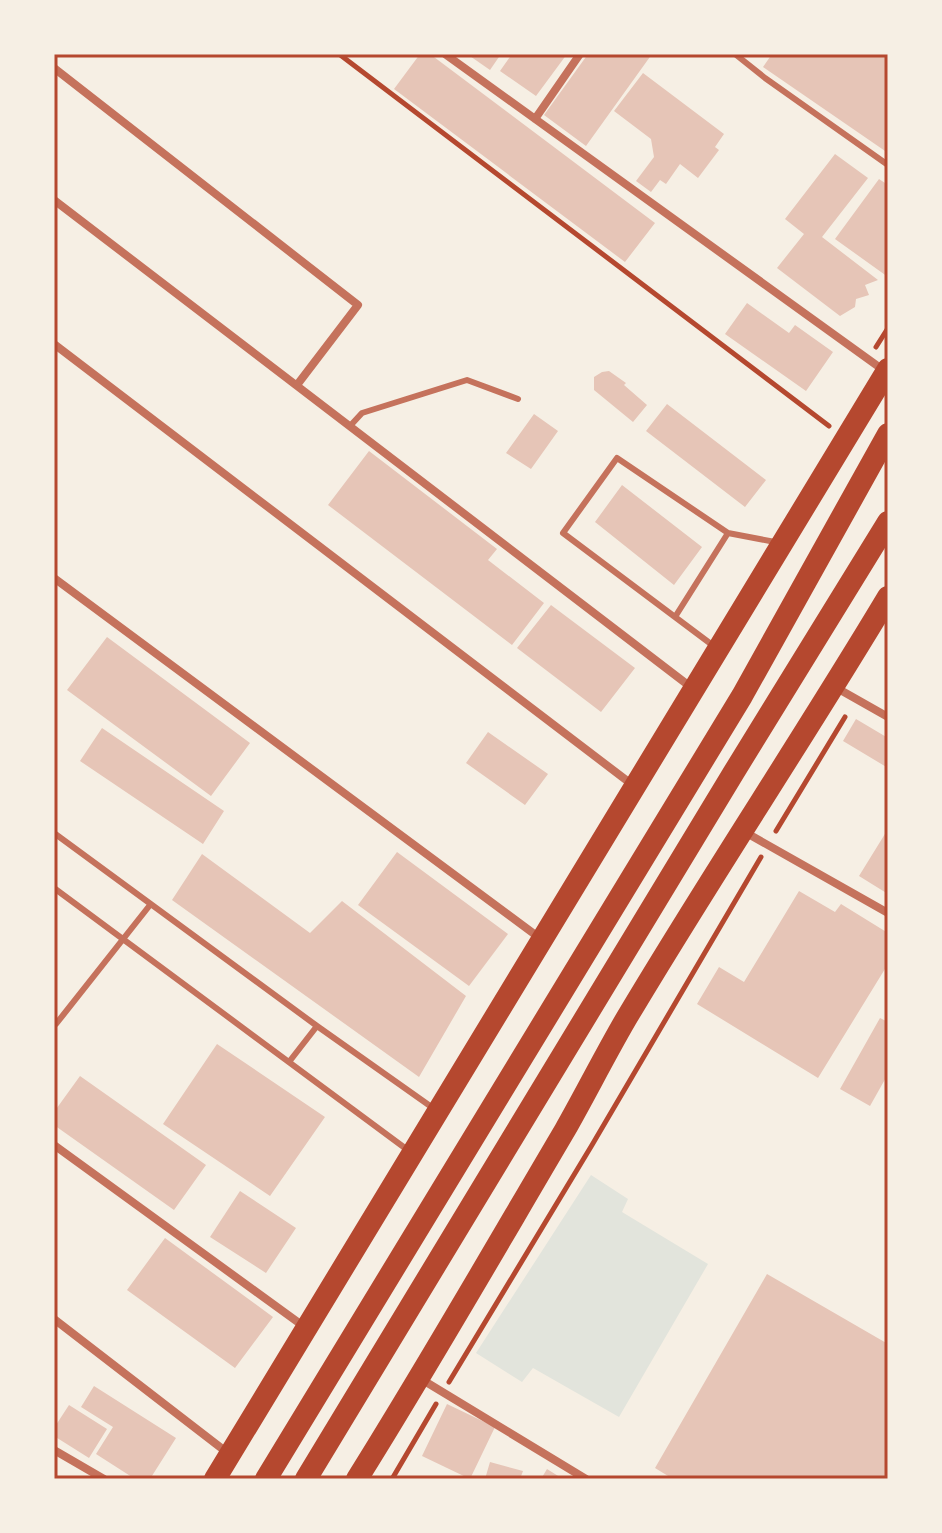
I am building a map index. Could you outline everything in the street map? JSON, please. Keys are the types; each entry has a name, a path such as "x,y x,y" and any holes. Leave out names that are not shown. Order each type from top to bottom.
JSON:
{"highway":[{"path":"215,1479 887,371"},
{"path":"266,1479 742,696 888,434"},
{"path":"306,1479 888,522"},
{"path":"357,1479 420,1378 625,1021 888,597"}],"street":[{"path":"445,54 887,371"},
{"path":"535,119 580,54"},
{"path":"54,68 358,305 297,385"},
{"path":"54,200 694,689"},
{"path":"54,344 635,787"},
{"path":"54,578 542,940"},
{"path":"834,686 888,717"},
{"path":"743,831 888,913"},
{"path":"54,1145 306,1328"},
{"path":"54,1319 229,1455"},
{"path":"420,1378 586,1479"},
{"path":"54,1450 104,1479"}],"lane":[{"path":"735,54 888,165"},
{"path":"350,426 362,413 467,380 518,399"},
{"path":"718,649 563,533 617,458 728,533 782,544"},
{"path":"675,617 728,533"},
{"path":"54,833 438,1111"},
{"path":"54,888 412,1154"},
{"path":"54,1023 150,905"},
{"path":"289,1062 317,1026"}],"path":[{"path":"339,54 846,439"},
{"path":"392,1479 856,698"}],"shaded area":[{"path":"591,1175 628,1199 622,1212 708,1264 619,1417 533,1368 522,1382 476,1353"}],"building":[{"path":"420,54 430,54 655,223 625,262 394,89"},
{"path":"467,54 501,54 490,70"},
{"path":"512,54 567,54 536,96 500,71"},
{"path":"588,54 652,54 586,146 544,115"},
{"path":"772,54 888,54 888,153 763,67"},
{"path":"643,73 724,134 715,147 719,150 698,178 680,164 666,184 660,180 651,192 636,181 654,157 651,139 614,111"},
{"path":"835,154 868,178 822,237 878,280 865,285 869,295 856,299 855,307 840,316 777,268 804,234 785,219"},
{"path":"879,179 888,185 888,277 835,239"},
{"path":"747,303 789,333 795,325 833,352 806,391 725,334"},
{"path":"609,371 647,405 633,422 594,390 594,377"},
{"path":"667,404 766,480 745,507 646,431"},
{"path":"534,414 558,431 531,469 506,453"},
{"path":"369,451 497,549 488,560 544,603 512,645 328,505"},
{"path":"622,485 702,547 674,585 595,522"},
{"path":"551,605 635,668 601,712 517,648"},
{"path":"107,637 250,743 211,796 67,690"},
{"path":"856,719 888,738 888,768 843,741"},
{"path":"102,728 224,811 203,844 80,761"},
{"path":"488,732 548,774 525,805 466,763"},
{"path":"888,829 888,894 859,876"},
{"path":"397,852 508,934 469,986 358,905"},
{"path":"202,854 310,933 342,901 466,996 419,1077 172,900"},
{"path":"799,891 835,912 841,904 888,933 888,964 818,1078 697,1004 719,967 744,982"},
{"path":"880,1018 888,1022 888,1074 870,1106 840,1089"},
{"path":"217,1044 325,1117 270,1196 163,1124"},
{"path":"80,1076 206,1165 174,1210 54,1125 54,1112"},
{"path":"240,1191 296,1228 266,1273 210,1237"},
{"path":"165,1238 273,1317 235,1368 127,1290"},
{"path":"767,1274 888,1344 888,1479 673,1479 655,1468"},
{"path":"94,1386 176,1438 150,1479 135,1479 96,1454 113,1427 81,1407"},
{"path":"447,1404 495,1427 470,1479 422,1456"},
{"path":"69,1405 107,1429 89,1458 54,1436 54,1428"},
{"path":"490,1462 523,1471 520,1479 485,1479"},
{"path":"547,1469 563,1479 541,1479"}]}
